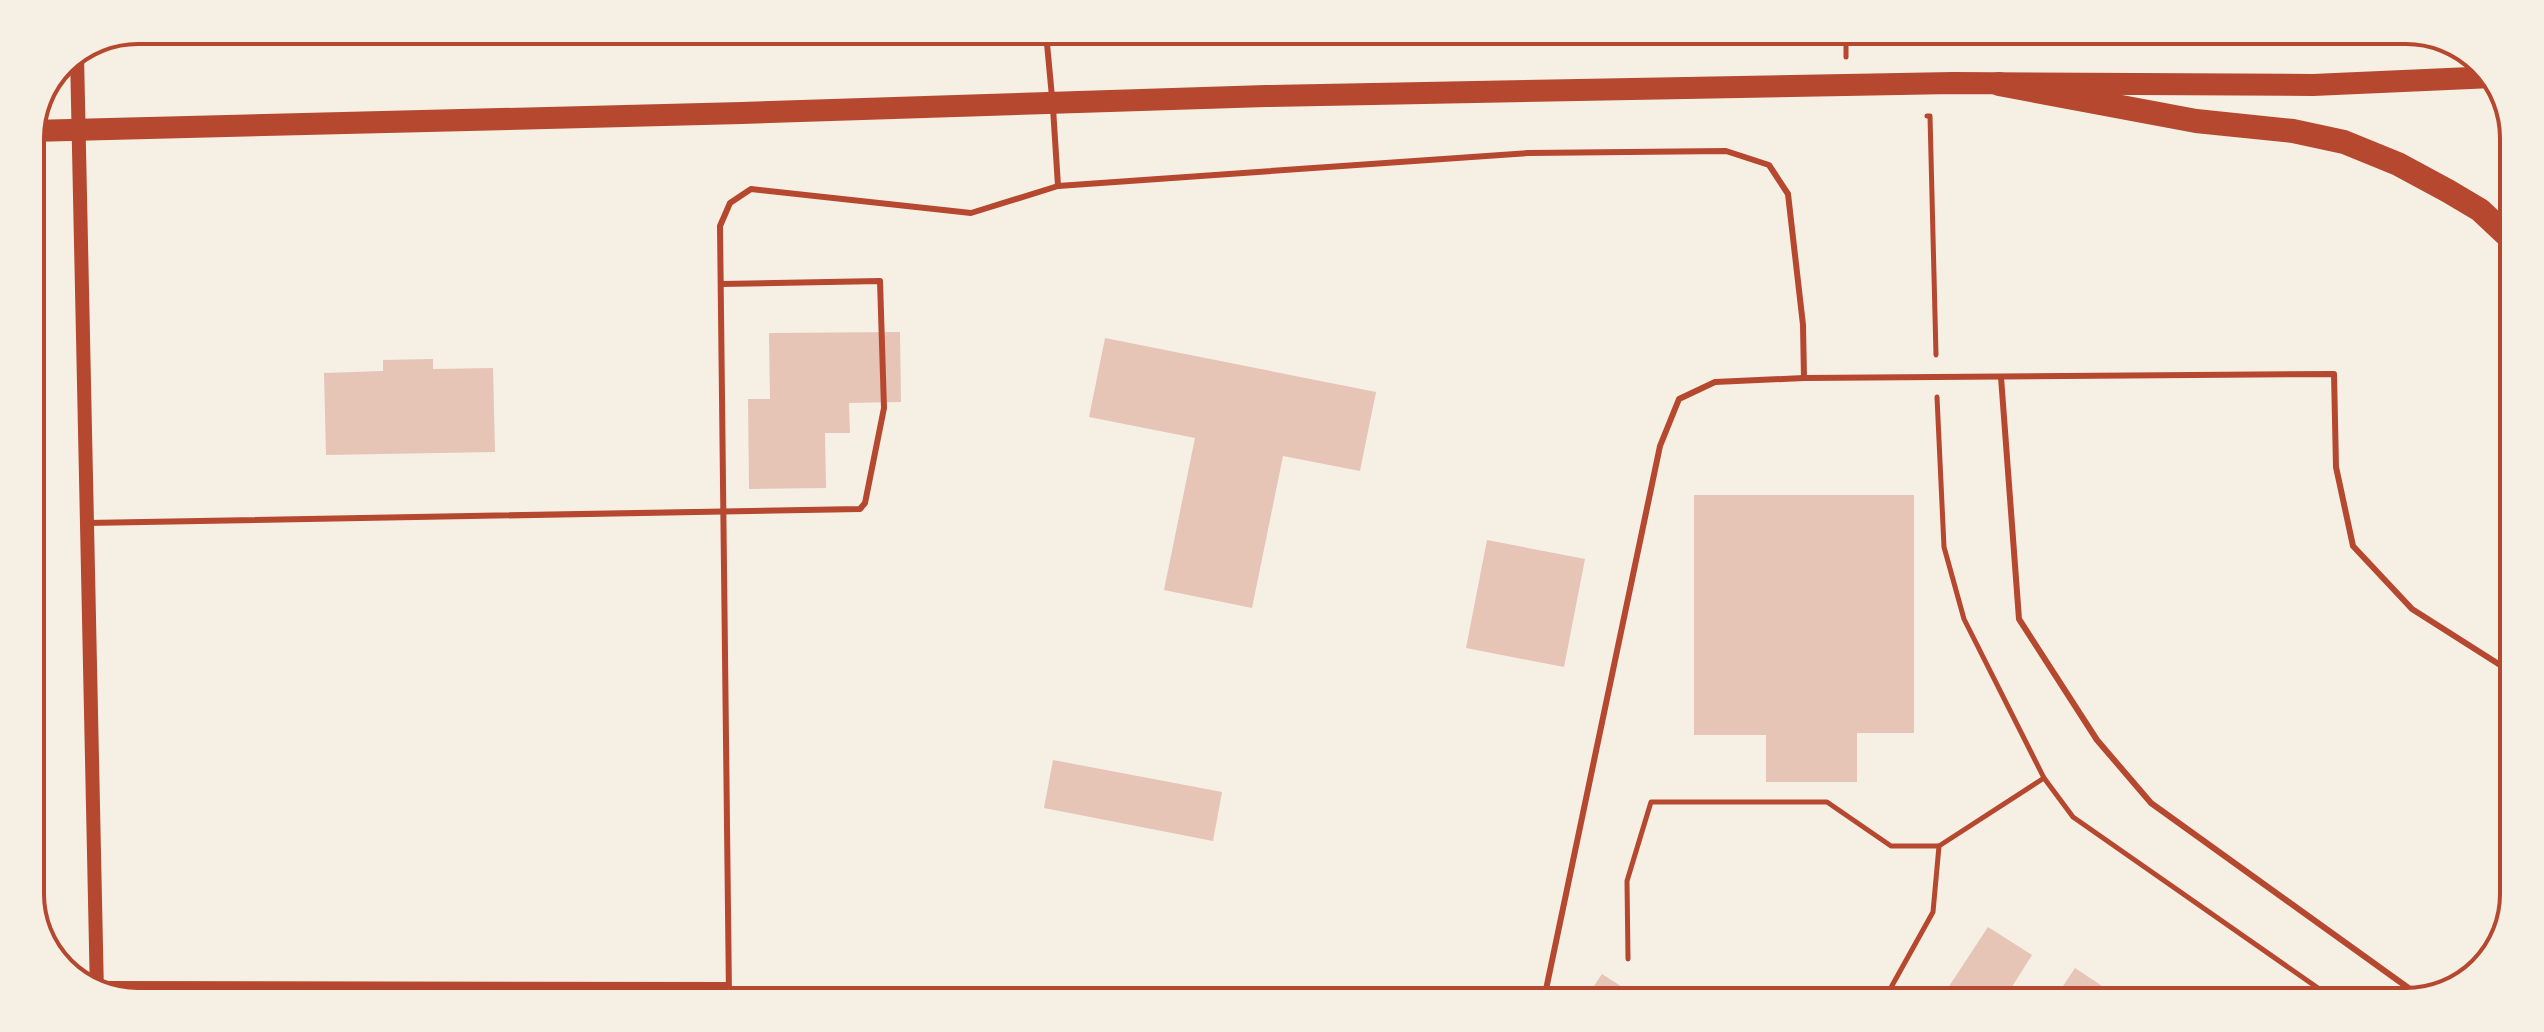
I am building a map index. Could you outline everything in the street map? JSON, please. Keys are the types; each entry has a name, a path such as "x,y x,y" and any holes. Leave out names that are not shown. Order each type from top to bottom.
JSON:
{"highway":[{"path":"45,130 1282,96 1999,84 2313,85 2477,78"},
{"path":"1999,84 2196,121 2293,131 2344,142 2398,164 2448,191 2480,210 2500,229"}],"street":[{"path":"77,68 97,978"}],"lane":[{"path":"1047,44 1058,186"},
{"path":"728,988 720,226 730,203 751,189 971,213 1058,186 1528,153 1726,151 1769,165 1788,194 1803,325 1804,378"},
{"path":"87,523 860,509 865,503 884,408 880,281 721,284"},
{"path":"1546,988 1660,446 1679,399 1715,382 1804,378 2334,374 2336,467 2353,546 2412,609 2500,665"},
{"path":"2001,377 2019,619 2097,740 2151,803 2408,988"},
{"path":"255,988 728,985"}],"path":[{"path":"1628,959 1627,881 1651,802 1827,802 1891,846 1939,846 2044,778"},
{"path":"1891,988 1933,912 1939,846"}],"building":[{"path":"900,332 901,402 849,403 850,433 825,433 826,488 749,489 748,399 770,399 769,333"},
{"path":"1105,338 1376,392 1360,471 1283,456 1252,608 1164,590 1195,438 1089,417"},
{"path":"433,359 433,369 493,368 495,452 326,455 324,373 383,371 383,360"},
{"path":"1694,495 1914,495 1914,733 1857,733 1857,782 1766,782 1766,735 1694,735"},
{"path":"1487,540 1585,559 1564,667 1466,648"},
{"path":"1053,760 1222,792 1213,841 1044,808"},
{"path":"1988,927 2032,955 2011,988 1948,988"},
{"path":"2075,968 2105,988 2062,988"},
{"path":"1602,974 1624,988 1592,988"}]}
